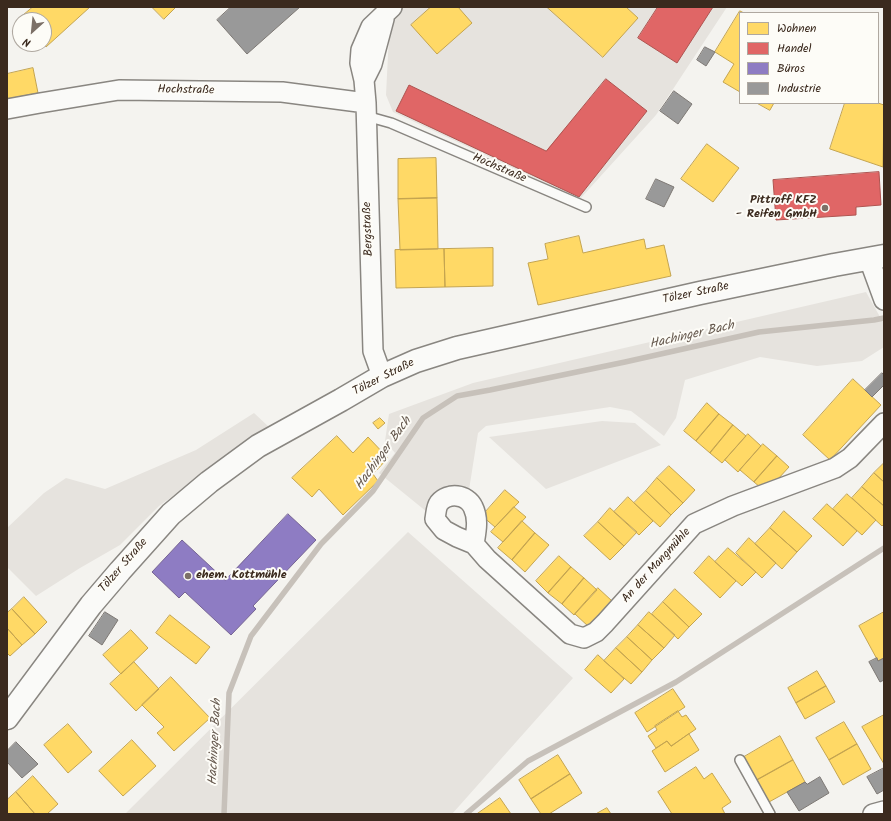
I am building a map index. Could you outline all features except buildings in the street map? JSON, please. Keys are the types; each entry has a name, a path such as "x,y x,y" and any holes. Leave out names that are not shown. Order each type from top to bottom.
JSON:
{"main road":[{"name":"Tölzer Straße","path":"7,718 91,606 171,514 209,482 258,446 382,376 416,361 457,348 700,293 877,257"}],"street":[{"name":"Bergstraße","path":"382,376 373,351 366,110 364,80 360,63 361,50 370,28 389,11"},
{"name":"Hochstraße","path":"7,109 40,102 119,90 282,92 366,110"},
{"path":"877,257 884,300"},
{"name":"An der Mangmühle","path":"474,544 487,559 570,634 584,638 596,632 605,623 694,524 733,506 835,468 850,458 884,423"},
{"path":"873,814 884,811"}],"lane":[{"name":"Hochstraße","path":"366,110 391,123 586,206"},
{"path":"740,760 770,814"}],"shaded area":[{"path":"395,7 727,7 656,115 580,199 393,112 386,95 389,35"},
{"path":"866,292 884,324 884,347 862,361 817,366 760,357 685,380 676,418 664,436 631,411 610,407 486,426 478,433 469,490 448,485 439,490 427,512 379,473 395,453 385,441 389,414 473,383"},
{"path":"254,413 269,427 159,506 120,545 36,596 7,567 7,528 44,493 66,478 105,489 196,450"},
{"path":"602,421 635,423 661,445 546,489 489,437"},
{"path":"408,532 573,678 452,814 125,814"}],"waterway":[{"name":"Hachinger Bach","path":"224,814 229,693 251,636 321,544 373,491 423,418 457,396 625,362 759,332 884,318"},
{"path":"466,814 528,761 676,682 884,548"}],"place":[{"name":"Pittroff KFZ - Reifen GmbH","path":"825,208"},
{"name":"ehem. Kottmühle","path":"188,576"}]}
